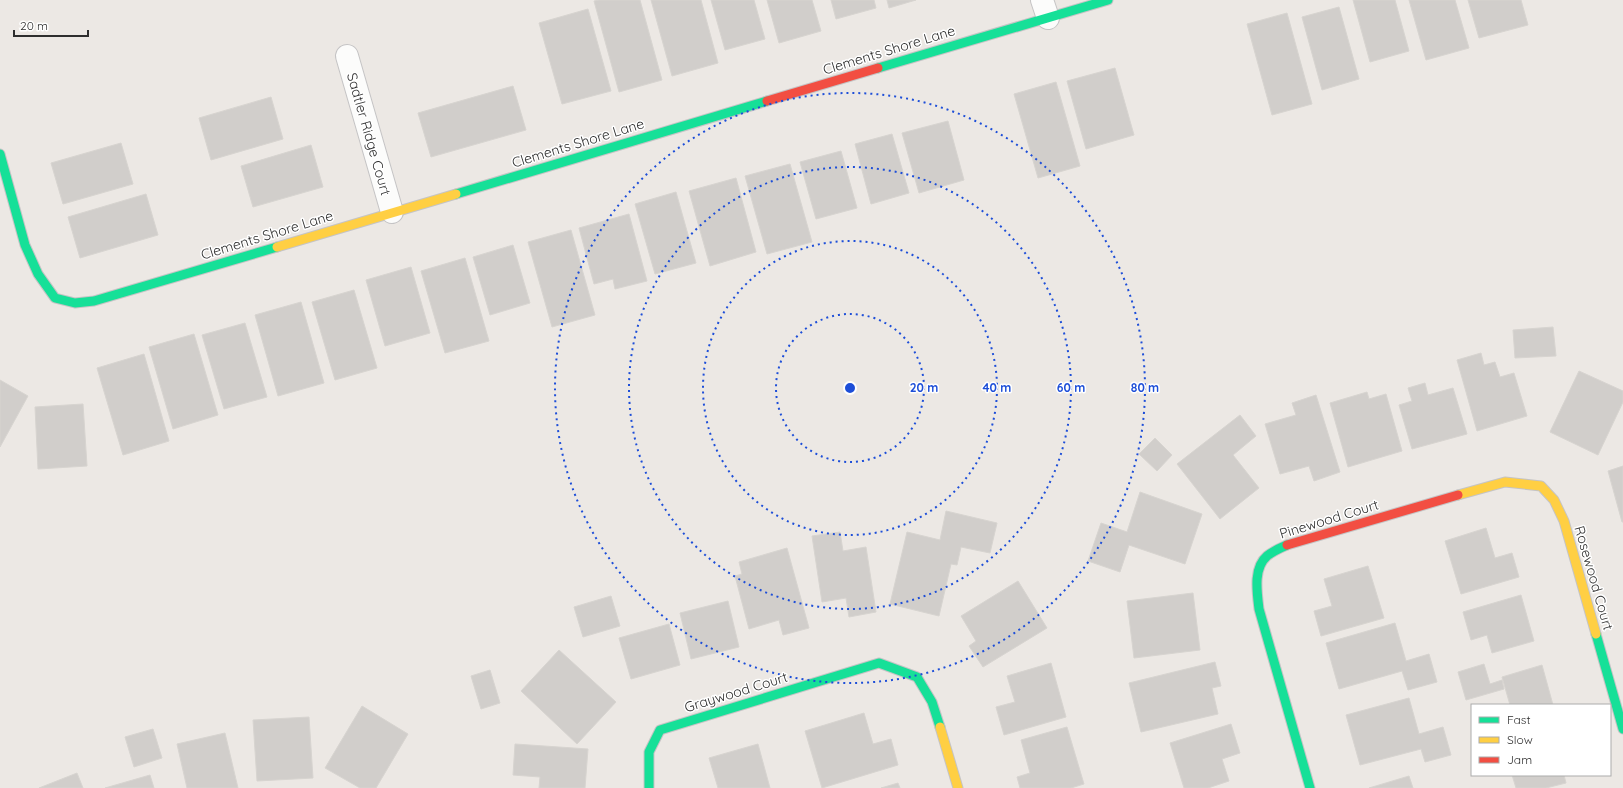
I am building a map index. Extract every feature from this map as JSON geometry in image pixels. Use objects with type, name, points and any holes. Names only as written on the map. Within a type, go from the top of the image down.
[{"type":"street","name":"Clements Shore Lane","points":[[0,154],[25,245],[38,274],[55,298],[75,303],[94,301],[392,212],[1045,9],[1108,0]]},
{"type":"street","name":"Sadtler Ridge Court","points":[[347,56],[392,212]]},
{"type":"street","name":"Pinewood Court","points":[[1310,788],[1259,609],[1256,586],[1259,570],[1266,557],[1287,545],[1505,482],[1541,486]]},
{"type":"street","name":"Rosewood Court","points":[[1541,486],[1554,500],[1564,521],[1623,729]]},
{"type":"street","name":"Graywood Court","points":[[649,788],[649,752],[660,730],[879,663],[917,677],[932,702],[958,788]]},
{"type":"building","points":[[640,0],[662,80],[619,92],[594,1]]},
{"type":"building","points":[[651,0],[701,0],[718,63],[672,76]]},
{"type":"building","points":[[711,0],[754,0],[765,39],[725,50]]},
{"type":"building","points":[[767,0],[812,0],[821,31],[779,43]]},
{"type":"building","points":[[831,0],[874,0],[876,8],[836,19]]},
{"type":"building","points":[[887,0],[916,0],[889,8]]},
{"type":"building","points":[[1353,0],[1395,0],[1409,51],[1370,62]]},
{"type":"building","points":[[1409,0],[1455,0],[1469,48],[1426,60]]},
{"type":"building","points":[[1468,0],[1521,0],[1528,25],[1479,38]]},
{"type":"building","points":[[1339,7],[1359,79],[1322,90],[1302,17]]},
{"type":"building","points":[[588,9],[611,91],[562,104],[539,23]]},
{"type":"building","points":[[1287,13],[1312,104],[1272,115],[1247,24]]},
{"type":"building","points":[[1115,68],[1134,135],[1086,149],[1067,81]]},
{"type":"building","points":[[1056,82],[1080,166],[1038,178],[1014,94]]},
{"type":"building","points":[[513,86],[526,130],[431,157],[418,113]]},
{"type":"building","points":[[271,97],[283,139],[211,160],[199,118]]},
{"type":"building","points":[[948,121],[964,180],[919,193],[902,133]]},
{"type":"building","points":[[892,134],[909,193],[871,204],[855,144]]},
{"type":"building","points":[[121,143],[133,184],[63,204],[51,163]]},
{"type":"building","points":[[311,145],[323,187],[253,207],[241,166]]},
{"type":"building","points":[[841,151],[857,208],[816,219],[800,162]]},
{"type":"building","points":[[790,164],[812,242],[767,254],[745,176]]},
{"type":"building","points":[[736,178],[756,252],[710,266],[689,191]]},
{"type":"building","points":[[676,192],[696,263],[655,274],[635,204]]},
{"type":"building","points":[[146,194],[158,235],[80,258],[68,217]]},
{"type":"building","points":[[629,214],[647,281],[615,289],[613,279],[594,284],[579,228]]},
{"type":"building","points":[[571,230],[595,315],[552,327],[528,242]]},
{"type":"building","points":[[513,245],[530,303],[490,315],[473,257]]},
{"type":"building","points":[[465,258],[489,341],[445,353],[421,271]]},
{"type":"building","points":[[411,267],[430,333],[385,346],[366,280]]},
{"type":"building","points":[[354,290],[377,368],[335,380],[312,302]]},
{"type":"building","points":[[301,302],[324,383],[278,396],[255,315]]},
{"type":"building","points":[[245,323],[267,397],[224,409],[202,335]]},
{"type":"building","points":[[1553,327],[1556,356],[1515,358],[1513,330]]},
{"type":"building","points":[[194,334],[218,415],[173,429],[149,347]]},
{"type":"building","points":[[1481,353],[1484,365],[1495,362],[1500,377],[1514,373],[1527,416],[1477,431],[1457,360]]},
{"type":"building","points":[[144,354],[169,441],[123,455],[97,368]]},
{"type":"building","points":[[1579,371],[1623,391],[1623,402],[1598,455],[1550,432]]},
{"type":"building","points":[[0,380],[28,396],[0,447]]},
{"type":"building","points":[[1425,383],[1428,395],[1453,388],[1467,434],[1412,449],[1399,405],[1412,401],[1408,388]]},
{"type":"building","points":[[1367,392],[1369,399],[1386,394],[1402,451],[1348,467],[1330,403]]},
{"type":"building","points":[[1316,395],[1340,472],[1314,481],[1309,466],[1280,474],[1265,424],[1296,415],[1292,403]]},
{"type":"building","points":[[83,404],[87,466],[38,469],[35,407]]},
{"type":"building","points":[[1240,415],[1256,436],[1233,455],[1259,488],[1220,519],[1177,464]]},
{"type":"building","points":[[1155,438],[1172,455],[1157,471],[1139,454]]},
{"type":"building","points":[[1623,466],[1623,522],[1622,522],[1608,471]]},
{"type":"building","points":[[1140,492],[1202,514],[1185,564],[1129,545],[1120,572],[1088,561],[1101,523],[1127,532]]},
{"type":"building","points":[[946,511],[997,523],[990,553],[961,547],[957,565],[951,564],[939,616],[890,604],[907,532],[940,540]]},
{"type":"building","points":[[1486,528],[1495,558],[1512,553],[1519,577],[1461,594],[1445,541]]},
{"type":"building","points":[[840,532],[843,551],[866,547],[876,612],[849,617],[846,598],[822,602],[812,536]]},
{"type":"building","points":[[787,548],[809,628],[783,635],[779,620],[749,629],[735,576],[742,574],[739,562]]},
{"type":"building","points":[[1368,566],[1384,618],[1321,636],[1314,611],[1332,606],[1324,579]]},
{"type":"building","points":[[1018,581],[1047,628],[983,667],[969,646],[976,641],[961,616]]},
{"type":"building","points":[[1193,593],[1200,650],[1134,658],[1127,601]]},
{"type":"building","points":[[1521,595],[1534,641],[1492,653],[1487,635],[1471,640],[1463,612]]},
{"type":"building","points":[[611,596],[620,626],[583,637],[574,607]]},
{"type":"building","points":[[728,601],[739,647],[691,659],[680,613]]},
{"type":"building","points":[[1395,623],[1406,661],[1429,654],[1437,682],[1408,690],[1402,671],[1339,689],[1326,643]]},
{"type":"building","points":[[669,624],[680,665],[631,679],[619,638]]},
{"type":"building","points":[[559,650],[616,702],[577,744],[521,691]]},
{"type":"building","points":[[1215,662],[1221,686],[1212,688],[1218,714],[1141,732],[1129,683]]},
{"type":"building","points":[[1051,663],[1066,717],[1004,735],[996,707],[1015,702],[1007,676]]},
{"type":"building","points":[[1484,664],[1490,684],[1502,680],[1504,689],[1466,700],[1458,672]]},
{"type":"building","points":[[1542,665],[1553,704],[1510,704],[1502,677]]},
{"type":"building","points":[[490,670],[500,703],[481,709],[471,676]]},
{"type":"building","points":[[1409,698],[1419,734],[1443,727],[1451,755],[1425,762],[1421,749],[1360,765],[1346,715]]},
{"type":"building","points":[[362,706],[408,734],[376,788],[360,788],[325,768]]},
{"type":"building","points":[[864,713],[873,744],[891,739],[898,765],[822,788],[805,731]]},
{"type":"building","points":[[309,717],[313,778],[257,781],[253,720]]},
{"type":"building","points":[[1231,724],[1240,753],[1222,759],[1229,781],[1208,788],[1184,788],[1170,743]]},
{"type":"building","points":[[1067,727],[1084,784],[1071,788],[1020,788],[1017,777],[1030,773],[1021,740]]},
{"type":"building","points":[[153,729],[162,758],[134,767],[125,737]]},
{"type":"building","points":[[225,733],[238,788],[187,788],[177,744]]},
{"type":"building","points":[[515,744],[588,749],[585,788],[539,788],[540,777],[513,775]]},
{"type":"building","points":[[758,744],[770,788],[718,788],[709,758]]},
{"type":"building","points":[[77,773],[83,788],[39,788]]},
{"type":"building","points":[[150,775],[154,788],[105,788]]},
{"type":"building","points":[[1409,776],[1413,788],[1369,788]]},
{"type":"building","points":[[1512,776],[1564,776],[1566,783],[1546,788],[1516,788]]},
{"type":"building","points":[[898,783],[900,788],[881,788]]},
{"type":"traffic: fast","points":[[878,68],[1108,0]]},
{"type":"traffic: fast","points":[[456,194],[767,101]]},
{"type":"traffic: fast","points":[[0,154],[25,245],[38,274],[55,298],[75,303],[94,301],[277,247]]},
{"type":"traffic: fast","points":[[1287,545],[1279,548],[1267,556],[1263,561],[1258,574],[1257,595],[1259,609],[1310,788]]},
{"type":"traffic: fast","points":[[1596,634],[1623,729]]},
{"type":"traffic: fast","points":[[649,788],[649,752],[660,730],[879,663],[917,677],[932,702],[940,727]]},
{"type":"traffic: slow","points":[[277,247],[456,194]]},
{"type":"traffic: slow","points":[[1458,495],[1505,482],[1541,486],[1554,500],[1564,521],[1596,634]]},
{"type":"traffic: slow","points":[[940,727],[958,788]]},
{"type":"traffic: jam","points":[[767,101],[878,68]]},
{"type":"traffic: jam","points":[[1287,545],[1458,495]]}]
